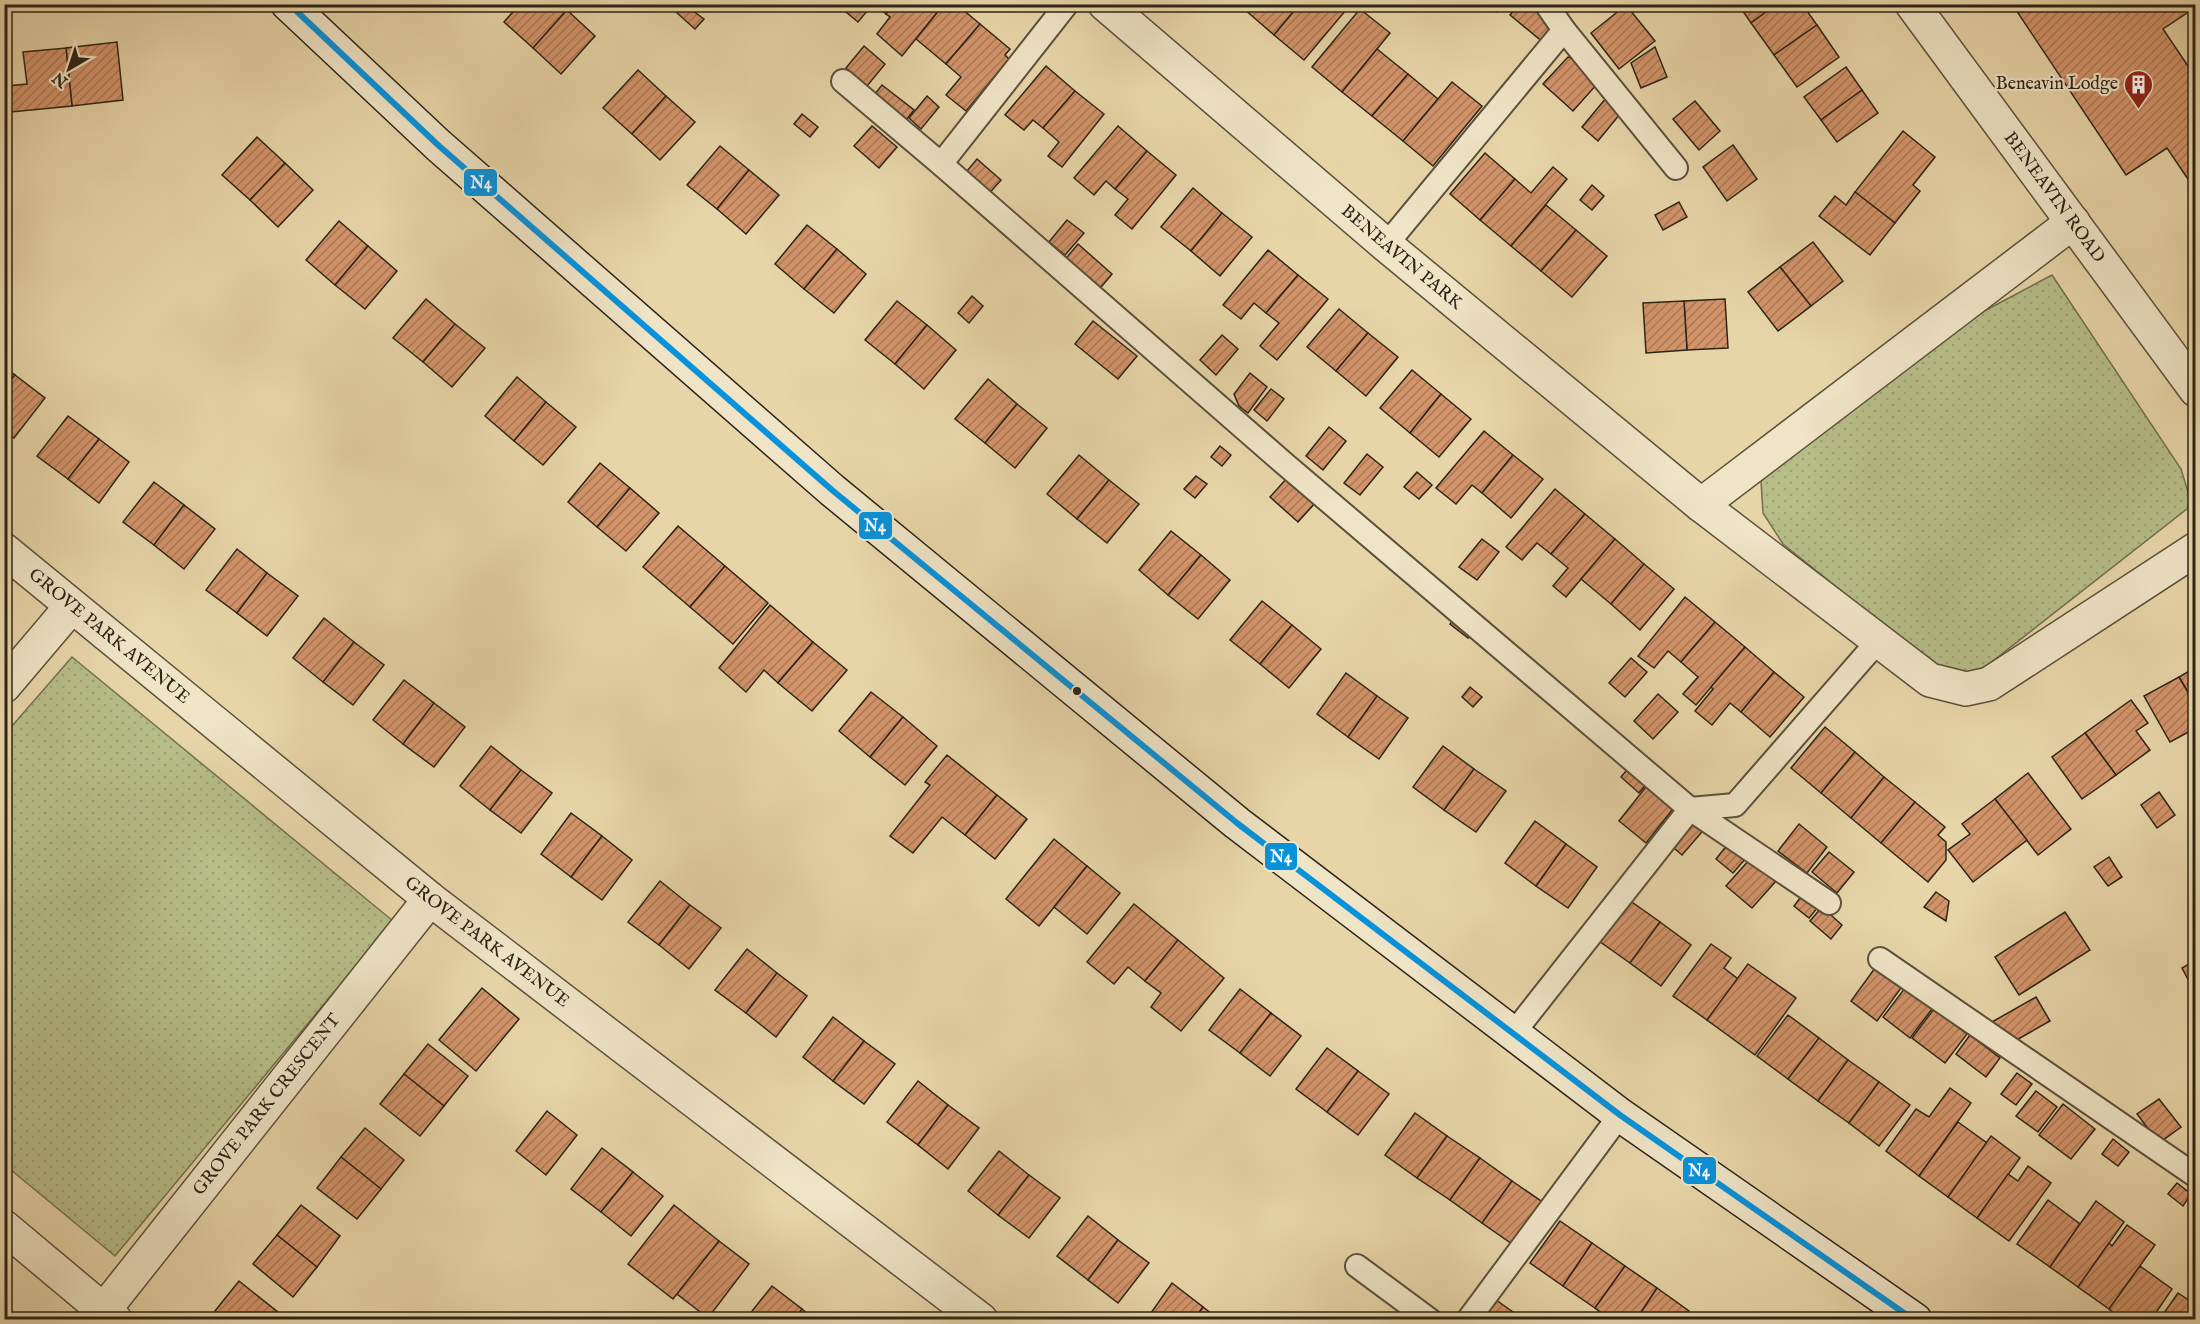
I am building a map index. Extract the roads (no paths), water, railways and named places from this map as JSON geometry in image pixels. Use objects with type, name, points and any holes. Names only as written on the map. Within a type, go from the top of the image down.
[{"type":"street","points":[[288,4],[438,145],[832,490],[1237,823],[1512,1035],[1620,1115],[1915,1320]]},
{"type":"street","name":"BENEAVIN PARK","points":[[1105,4],[1386,245],[1701,505],[1930,680],[1966,689],[1989,684],[2196,549]]},
{"type":"street","name":"BENEAVIN ROAD","points":[[1912,4],[2196,390]]},
{"type":"street","points":[[1701,505],[2073,222]]},
{"type":"street","name":"GROVE PARK AVENUE","points":[[4,550],[430,899],[981,1320]]},
{"type":"street","points":[[4,686],[71,607]]},
{"type":"street","name":"GROVE PARK CRESCENT","points":[[109,1315],[430,899]]},
{"type":"street","points":[[4,1227],[109,1315]]},
{"type":"lane","points":[[941,164],[1068,4]]},
{"type":"lane","points":[[1546,4],[1564,30],[1676,168]]},
{"type":"lane","points":[[1386,245],[1564,30]]},
{"type":"lane","points":[[843,81],[1295,473],[1690,809],[1829,903]]},
{"type":"lane","points":[[1512,1035],[1690,809],[1735,805],[1878,641]]},
{"type":"lane","points":[[1880,959],[2196,1176]]},
{"type":"lane","points":[[1468,1320],[1620,1115]]},
{"type":"lane","points":[[1358,1266],[1430,1320]]},
{"type":"place","name":"Beneavin Lodge","points":[[2139,110]]}]
